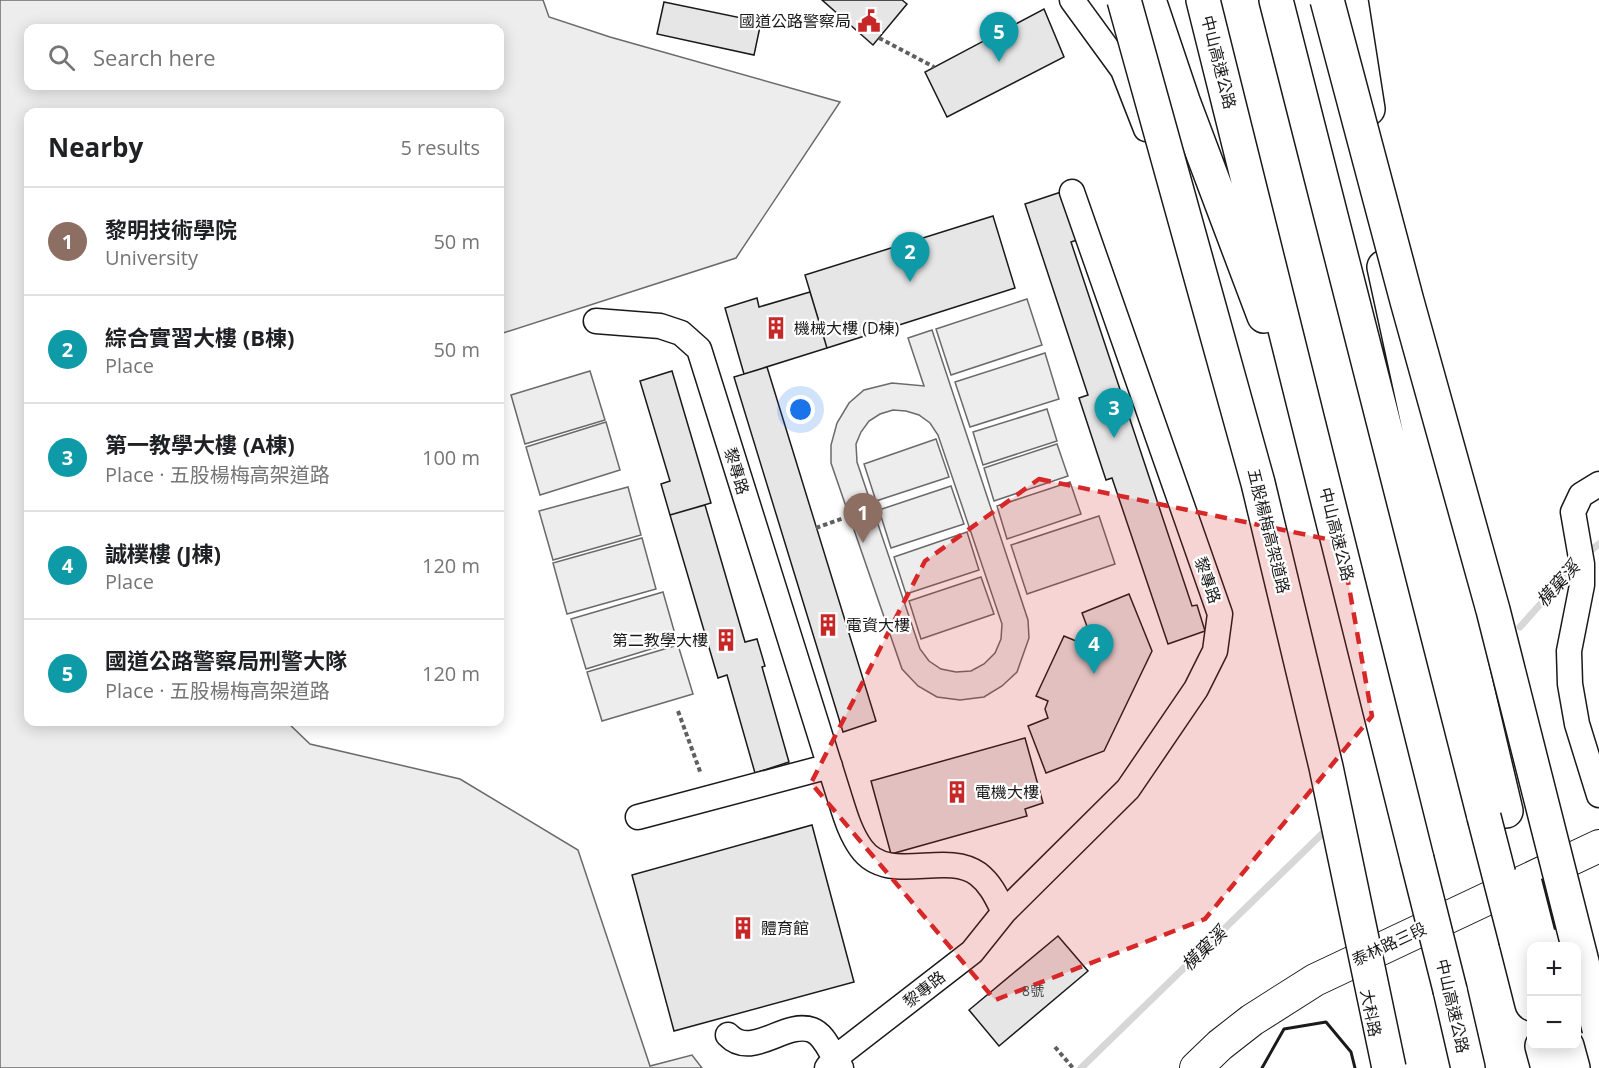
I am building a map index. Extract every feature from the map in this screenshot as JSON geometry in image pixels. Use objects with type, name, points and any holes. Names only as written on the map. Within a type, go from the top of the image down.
[{"type":"highway","name":"五股楊梅高架道路","points":[[1124,0],[1258,483],[1326,767],[1389,1068]]},
{"type":"highway","points":[[1149,0],[1183,101],[1321,467]]},
{"type":"highway","name":"中山高速公路","points":[[1203,0],[1321,467],[1468,1068]]},
{"type":"highway","points":[[1276,0],[1531,941],[1532,996]]},
{"type":"highway","points":[[1327,0],[1493,609],[1599,1029]]},
{"type":"highway","points":[[1334,0],[1397,332],[1456,598]]},
{"type":"highway","points":[[1351,0],[1397,292],[1495,814]]},
{"type":"highway","points":[[1543,1050],[1548,1068]]},
{"type":"highway","points":[[1568,1050],[1573,1068]]},
{"type":"main road","name":"泰林路三段","points":[[1196,1068],[1220,1045],[1285,997],[1315,980],[1599,846]]},
{"type":"street","name":"大科路","points":[[1072,0],[1123,70],[1173,200],[1254,486],[1321,769],[1361,958],[1381,1068]]},
{"type":"street","name":"黎專路","points":[[728,1035],[735,1042],[744,1045],[801,1028],[811,1029],[821,1036],[835,1065],[972,952],[1004,912],[1128,789],[1196,689],[1215,651],[1220,614],[1072,192]]},
{"type":"street","name":"黎專路","points":[[596,321],[660,326],[681,333],[699,349],[830,766],[851,830],[862,850],[876,862],[897,866],[957,866],[977,873],[991,886],[1004,912]]},
{"type":"street","points":[[1599,484],[1581,495],[1573,512],[1582,564],[1582,585],[1569,651],[1570,684],[1577,724],[1599,795]]},
{"type":"street","points":[[638,818],[830,766]]},
{"type":"path","points":[[879,38],[934,67]]},
{"type":"path","points":[[816,528],[843,518]]},
{"type":"path","points":[[678,711],[700,774]]},
{"type":"path","points":[[1055,1047],[1073,1068]]},
{"type":"highlighted area","points":[[1039,479],[1341,542],[1372,716],[1205,919],[995,1000],[811,783],[925,561]]},
{"type":"shaded area","points":[[0,0],[543,0],[549,17],[610,37],[840,102],[736,258],[504,333],[504,108],[24,108],[24,726],[291,726],[310,744],[460,779],[578,850],[650,1066],[692,1055],[702,1068],[0,1068]]},
{"type":"shaded area","points":[[1027,299],[1042,345],[951,375],[936,329]]},
{"type":"shaded area","points":[[932,330],[1028,620],[1029,638],[1017,672],[1002,686],[984,697],[960,700],[937,697],[918,686],[902,669],[831,463],[831,445],[837,423],[849,403],[864,390],[892,383],[924,386],[908,338]],"holes":[[[893,410],[919,415],[930,423],[938,435],[1002,624],[1001,639],[995,653],[984,664],[971,671],[956,672],[941,669],[929,661],[920,649],[857,462],[856,444],[869,421]]]},
{"type":"shaded area","points":[[1045,353],[1059,399],[970,427],[955,382]]},
{"type":"shaded area","points":[[590,371],[605,420],[525,444],[511,395]]},
{"type":"shaded area","points":[[1047,409],[1057,441],[983,465],[973,432]]},
{"type":"shaded area","points":[[606,422],[620,470],[540,495],[526,447]]},
{"type":"shaded area","points":[[936,439],[949,477],[876,501],[864,464]]},
{"type":"shaded area","points":[[1057,444],[1068,476],[994,501],[984,468]]},
{"type":"shaded area","points":[[1070,482],[1081,514],[1007,539],[997,506]]},
{"type":"shaded area","points":[[951,486],[964,524],[891,548],[879,510]]},
{"type":"shaded area","points":[[628,487],[641,535],[553,560],[539,511]]},
{"type":"shaded area","points":[[1099,516],[1115,564],[1027,594],[1011,545]]},
{"type":"shaded area","points":[[967,532],[979,570],[906,594],[894,557]]},
{"type":"shaded area","points":[[642,538],[656,589],[567,614],[553,563]]},
{"type":"shaded area","points":[[981,577],[994,614],[921,639],[909,601]]},
{"type":"shaded area","points":[[663,592],[677,641],[586,669],[571,619]]},
{"type":"shaded area","points":[[678,645],[693,694],[602,721],[587,672]]},
{"type":"building","name":"國道公路警察局","points":[[822,0],[902,0],[907,4],[873,45]]},
{"type":"building","points":[[664,2],[761,22],[754,55],[657,34]]},
{"type":"building","points":[[1044,9],[1064,57],[947,117],[925,72]]},
{"type":"building","points":[[1061,192],[1077,240],[1071,242],[1192,606],[1197,605],[1205,631],[1168,644],[1112,478],[1106,480],[1079,398],[1088,395],[1025,204]]},
{"type":"building","points":[[993,216],[1015,288],[827,348],[805,275]]},
{"type":"building","name":"機械大樓 (D棟)","points":[[810,292],[827,348],[744,374],[725,308],[757,298],[759,307]]},
{"type":"building","name":"電資大樓","points":[[767,367],[876,721],[843,732],[734,377]]},
{"type":"building","points":[[672,371],[711,503],[670,515],[661,484],[670,481],[640,381]]},
{"type":"building","name":"第二教學大樓","points":[[705,505],[745,642],[757,639],[765,666],[762,667],[789,762],[755,773],[727,675],[718,678],[670,515]]},
{"type":"building","points":[[1129,594],[1152,651],[1104,751],[1046,773],[1028,726],[1048,718],[1045,709],[1048,701],[1036,696],[1064,636],[1076,641],[1079,633],[1088,629],[1082,613]]},
{"type":"building","name":"電機大樓","points":[[1025,738],[1043,803],[1025,809],[1027,816],[891,854],[871,781]]},
{"type":"building","name":"體育館","points":[[812,825],[854,982],[674,1031],[632,875]]},
{"type":"building","points":[[1058,936],[1088,971],[999,1046],[969,1010]]},
{"type":"waterway","name":"橫窠溪","points":[[1586,554],[1599,544]]},
{"type":"waterway","name":"橫窠溪","points":[[1520,627],[1576,564]]},
{"type":"waterway","name":"橫窠溪","points":[[1081,1068],[1326,830]]},
{"type":"wall","points":[[1262,1068],[1284,1029],[1326,1022],[1351,1052],[1355,1068]]},
{"type":"place","name":"國道公路警察局","points":[[869,21]]},
{"type":"place","name":"國道公路警察局刑警大隊","points":[[999,62]]},
{"type":"place","name":"綜合實習大樓 (B棟)","points":[[910,282]]},
{"type":"place","name":"機械大樓 (D棟)","points":[[776,328]]},
{"type":"place","name":"第一教學大樓 (A棟)","points":[[1114,438]]},
{"type":"place","name":"黎明技術學院","points":[[863,543]]},
{"type":"place","name":"電資大樓","points":[[828,625]]},
{"type":"place","name":"第二教學大樓","points":[[726,640]]},
{"type":"place","name":"誠樸樓 (J棟)","points":[[1094,674]]},
{"type":"place","name":"電機大樓","points":[[957,792]]},
{"type":"place","name":"體育館","points":[[743,928]]}]
